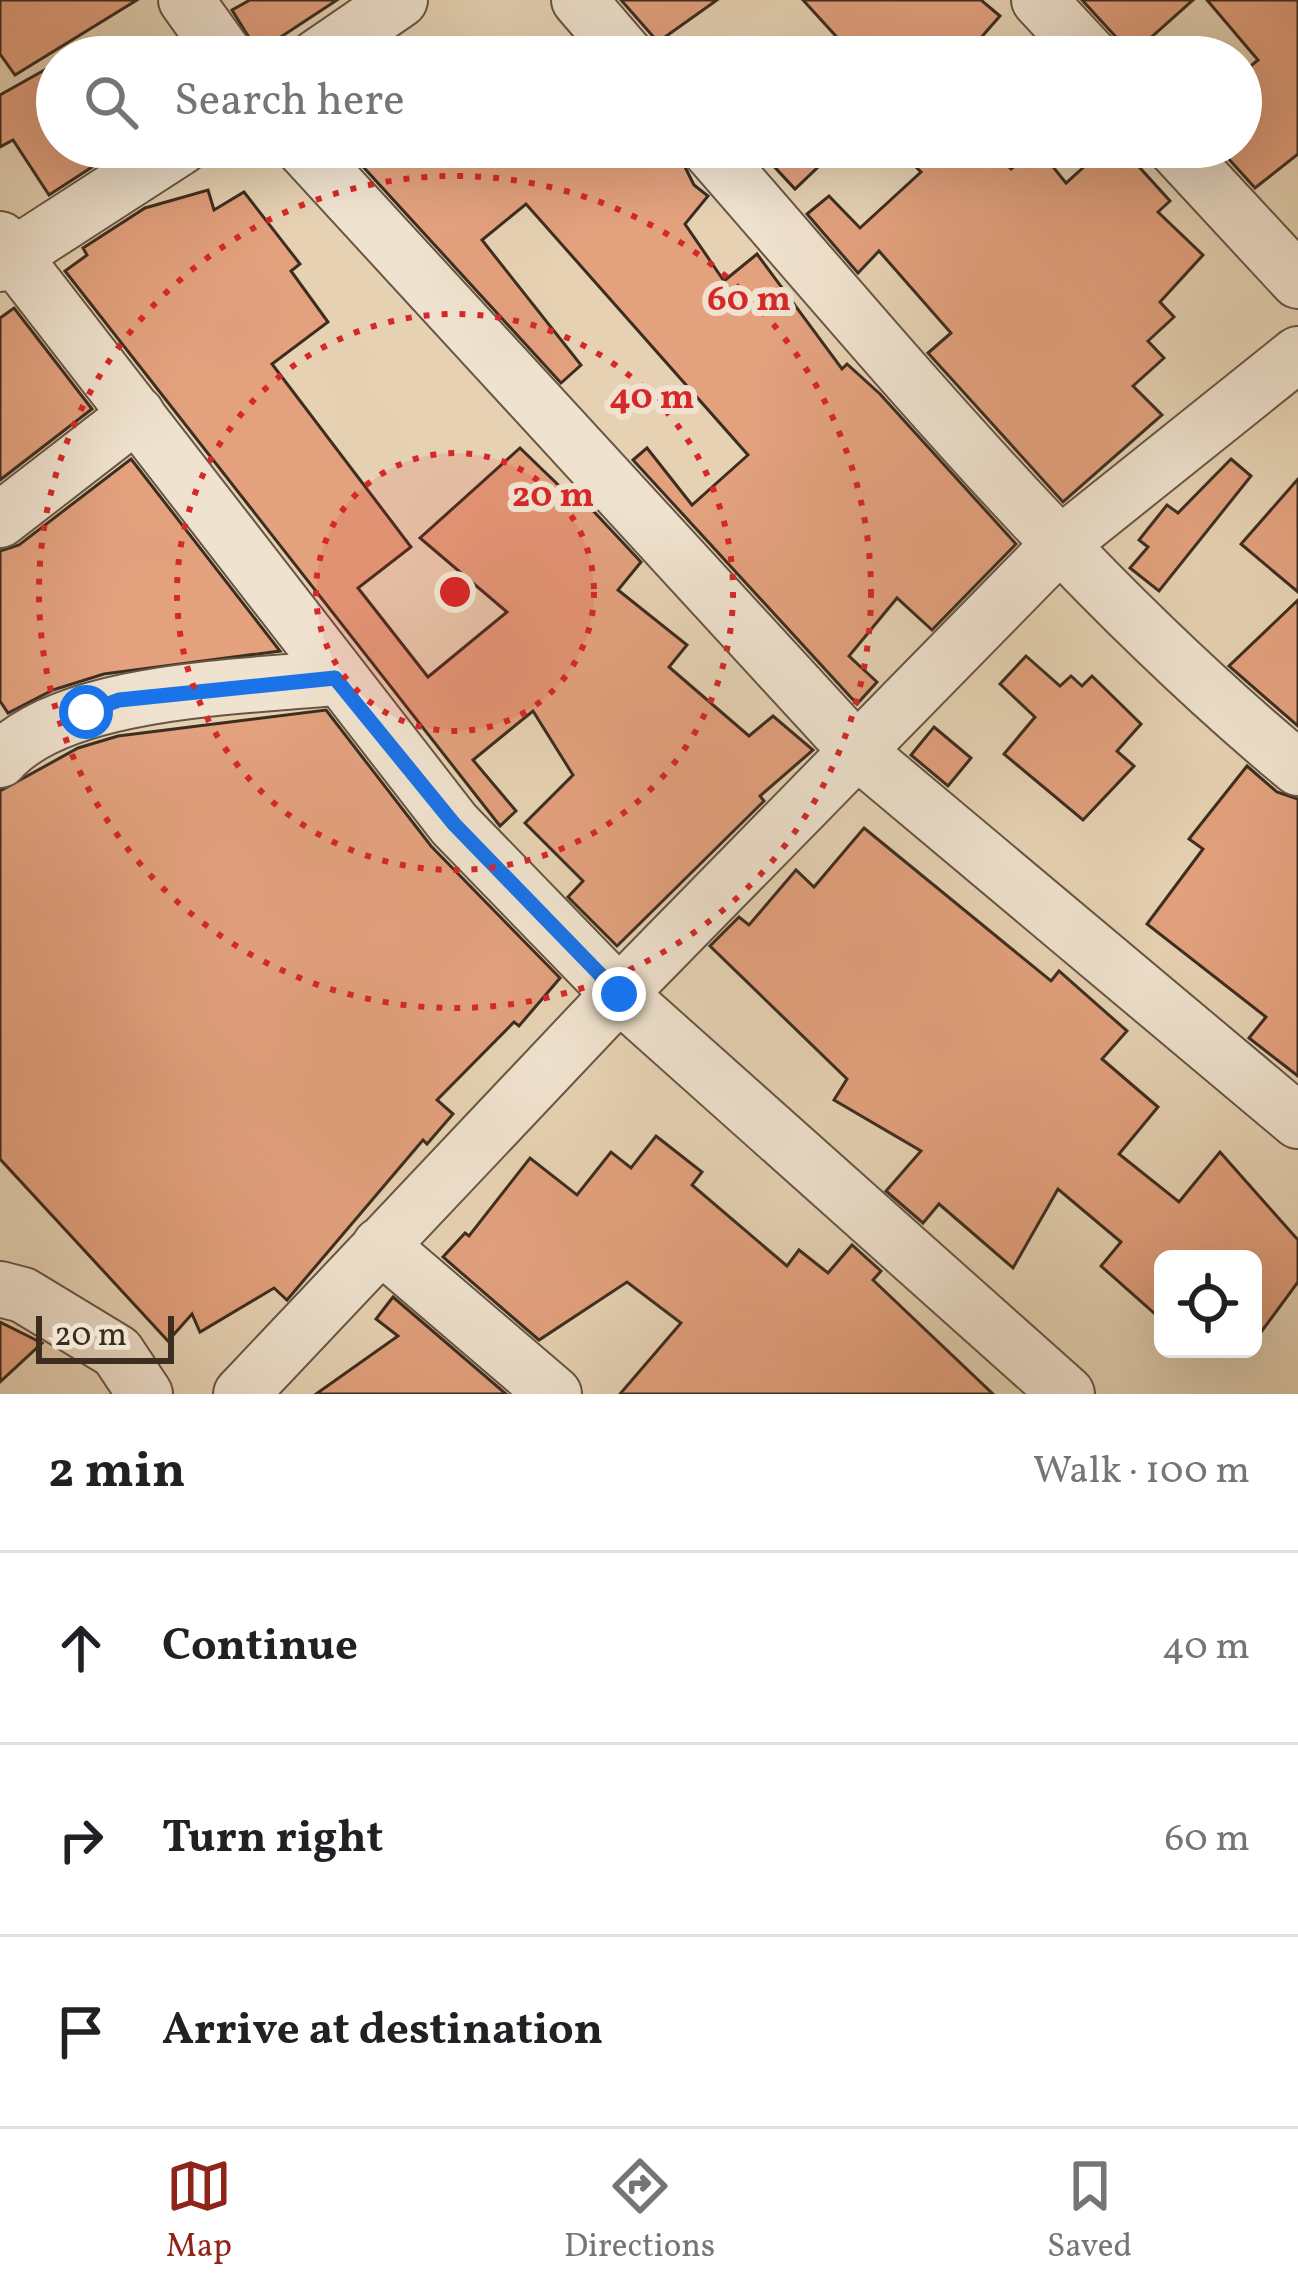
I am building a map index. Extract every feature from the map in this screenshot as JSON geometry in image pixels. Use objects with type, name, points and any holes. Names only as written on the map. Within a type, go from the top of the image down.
[{"type":"street","points":[[186,0],[212,36]]},
{"type":"street","points":[[348,36],[400,0]]},
{"type":"street","points":[[579,0],[610,36]]},
{"type":"street","points":[[1040,0],[1073,36]]},
{"type":"street","points":[[146,168],[4,253],[137,414],[335,678],[454,824],[619,994],[1067,1394]]},
{"type":"street","points":[[321,168],[857,751],[1298,1121]]},
{"type":"street","points":[[725,168],[1057,547],[1232,713],[1298,768]]},
{"type":"street","points":[[1193,168],[1298,281]]},
{"type":"street","points":[[241,1394],[619,994],[1057,547],[1298,355]]},
{"type":"street","points":[[0,520],[137,414]]},
{"type":"street","points":[[0,760],[55,725],[119,700],[335,678]]},
{"type":"street","points":[[380,1245],[554,1394]]},
{"type":"street","points":[[0,1289],[23,1294],[117,1352],[145,1394]]},
{"type":"building","points":[[0,0],[137,0],[78,36],[36,36],[36,62],[15,75],[0,54]]},
{"type":"building","points":[[250,0],[337,0],[282,36],[248,36],[232,10]]},
{"type":"building","points":[[621,0],[717,0],[666,36],[653,36]]},
{"type":"building","points":[[803,0],[981,0],[1000,16],[982,36],[836,36]]},
{"type":"building","points":[[1082,0],[1193,0],[1153,36],[1115,36]]},
{"type":"building","points":[[1207,0],[1298,0],[1298,154],[1255,188],[1237,168],[1262,168],[1262,36],[1238,36]]},
{"type":"building","points":[[36,75],[36,168],[91,168],[49,195],[13,140],[0,147],[0,95]]},
{"type":"building","points":[[364,168],[686,168],[694,185],[708,196],[685,224],[724,281],[757,254],[842,369],[847,364],[880,394],[1016,544],[932,630],[897,598],[849,656],[877,682],[857,704],[633,460],[647,448],[692,505],[748,455],[526,204],[482,240],[581,365],[561,383]]},
{"type":"building","points":[[776,168],[817,168],[795,189]]},
{"type":"building","points":[[917,168],[1054,168],[1066,183],[1083,168],[1140,168],[1170,201],[1158,212],[1203,255],[1160,302],[1174,317],[1148,341],[1164,358],[1133,386],[1162,415],[1063,502],[928,353],[951,333],[879,251],[858,273],[807,214],[829,196],[860,228],[921,172]]},
{"type":"building","points":[[208,190],[214,210],[244,192],[300,264],[291,271],[328,322],[272,364],[411,547],[358,588],[428,677],[507,612],[420,538],[520,448],[578,504],[583,500],[641,562],[618,590],[687,645],[669,667],[749,736],[773,716],[813,750],[760,796],[764,801],[617,946],[568,897],[583,881],[525,823],[573,775],[533,711],[473,760],[516,811],[500,826],[65,271],[87,255],[83,248],[145,208]]},
{"type":"building","points":[[14,308],[92,409],[0,480],[0,318]]},
{"type":"building","points":[[131,459],[280,651],[104,674],[53,690],[8,713],[0,701],[0,551],[19,545]]},
{"type":"building","points":[[1231,459],[1251,476],[1159,591],[1130,568],[1148,547],[1139,540],[1167,505],[1178,513]]},
{"type":"building","points":[[1298,479],[1298,592],[1241,544]]},
{"type":"building","points":[[1298,600],[1298,726],[1229,666]]},
{"type":"building","points":[[1026,656],[1060,686],[1071,676],[1082,686],[1092,676],[1141,724],[1117,751],[1134,766],[1083,820],[1004,754],[1035,717],[1000,684]]},
{"type":"building","points":[[326,710],[431,846],[560,978],[519,1026],[514,1022],[437,1100],[453,1114],[427,1144],[423,1140],[287,1300],[274,1288],[200,1332],[192,1314],[168,1341],[0,1159],[0,791],[78,748],[118,736]]},
{"type":"building","points":[[934,727],[971,758],[948,786],[911,755]]},
{"type":"building","points":[[1247,766],[1277,792],[1298,799],[1298,1076],[1249,1038],[1266,1017],[1147,924],[1203,849],[1189,839]]},
{"type":"building","points":[[864,828],[1051,981],[1059,971],[1127,1031],[1102,1059],[1158,1107],[1119,1154],[1179,1202],[1220,1152],[1298,1240],[1298,1282],[1262,1331],[1262,1250],[1154,1250],[1154,1313],[1101,1266],[1121,1242],[1058,1189],[1013,1268],[939,1204],[923,1223],[886,1191],[921,1151],[834,1100],[847,1079],[710,946],[739,917],[749,925],[796,870],[814,887]]},
{"type":"building","points":[[656,1136],[702,1172],[692,1185],[787,1266],[799,1250],[828,1273],[852,1245],[881,1271],[873,1280],[993,1394],[620,1394],[681,1323],[627,1282],[539,1340],[443,1257],[465,1233],[469,1236],[530,1158],[577,1195],[611,1152],[631,1168]]},
{"type":"building","points":[[393,1297],[506,1394],[316,1394],[398,1336],[376,1319]]},
{"type":"building","points":[[0,1322],[42,1343],[0,1382]]},
{"type":"route","points":[[86,712],[119,700],[335,678],[454,824],[619,994]]}]
